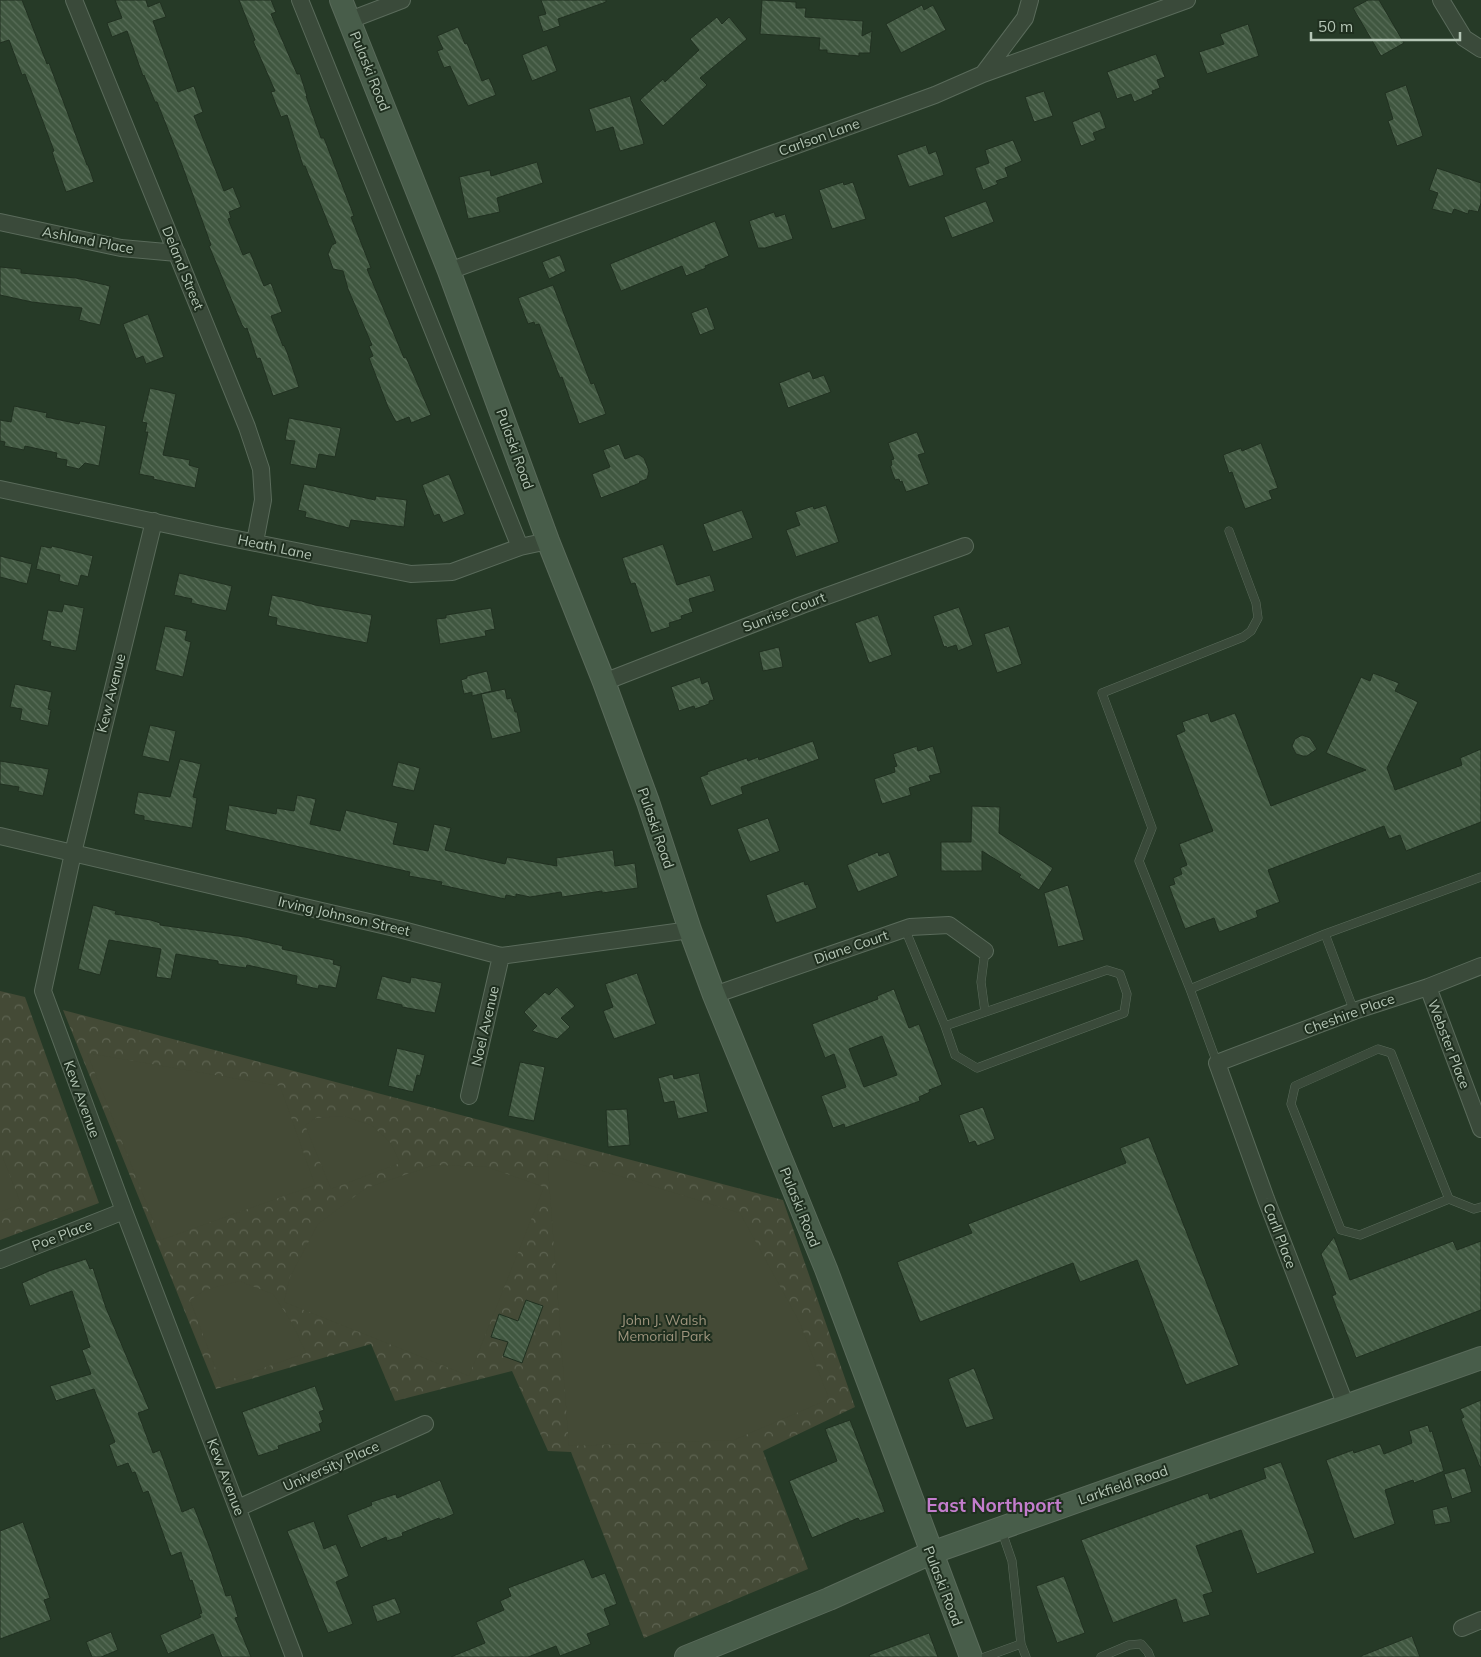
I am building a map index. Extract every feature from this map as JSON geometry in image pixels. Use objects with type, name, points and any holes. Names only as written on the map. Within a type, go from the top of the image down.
[{"type":"main road","name":"Pulaski Road","points":[[346,10],[449,271],[548,541],[604,682],[648,802],[690,930],[714,995],[826,1269],[971,1657]]},
{"type":"main road","name":"Larkfield Road","points":[[686,1657],[829,1598],[931,1553],[1481,1358]]},
{"type":"street","name":"Deland Street","points":[[74,0],[248,427],[261,469],[263,500],[255,542]]},
{"type":"street","points":[[300,0],[520,546]]},
{"type":"street","points":[[346,10],[402,0]]},
{"type":"street","points":[[983,74],[1024,18],[1030,0]]},
{"type":"street","name":"Carlson Lane","points":[[449,271],[935,95],[983,74],[1187,0]]},
{"type":"street","points":[[1441,0],[1464,38],[1481,49]]},
{"type":"street","name":"Ashland Place","points":[[0,222],[121,248],[177,253]]},
{"type":"street","name":"Heath Lane","points":[[0,489],[411,574],[452,572],[520,546],[548,541]]},
{"type":"street","name":"Kew Avenue","points":[[154,521],[73,853],[43,991],[124,1211],[294,1657]]},
{"type":"street","name":"Sunrise Court","points":[[604,682],[802,605],[965,546]]},
{"type":"street","name":"Irving Johnson Street","points":[[0,836],[399,929],[501,956],[690,930]]},
{"type":"street","name":"Diane Court","points":[[714,995],[910,927],[949,925],[985,951]]},
{"type":"street","name":"Noel Avenue","points":[[469,1096],[501,956]]},
{"type":"street","name":"Cheshire Place","points":[[1217,1063],[1354,1011],[1428,987],[1481,966]]},
{"type":"street","name":"Webster Place","points":[[1428,987],[1481,1129]]},
{"type":"street","name":"Carll Place","points":[[1217,1063],[1266,1199],[1346,1406]]},
{"type":"street","name":"Poe Place","points":[[0,1260],[124,1211]]},
{"type":"street","name":"University Place","points":[[238,1508],[425,1424]]},
{"type":"street","points":[[1462,1628],[1481,1620]]},
{"type":"lane","points":[[1217,1063],[1139,861],[1152,828],[1102,693],[1243,637],[1251,631],[1258,618],[1256,603],[1229,531]]},
{"type":"lane","points":[[1190,989],[1325,934],[1481,877]]},
{"type":"lane","points":[[905,929],[955,1055],[977,1068],[1124,1013],[1127,994],[1120,974],[1107,970],[945,1026]]},
{"type":"lane","points":[[1325,934],[1354,1011]]},
{"type":"lane","points":[[985,951],[981,982],[985,1012]]},
{"type":"lane","points":[[1449,1199],[1391,1053],[1378,1049],[1295,1086],[1291,1104],[1341,1230],[1360,1235],[1449,1199],[1474,1209],[1481,1207]]},
{"type":"lane","points":[[1001,1528],[1012,1561],[1021,1644],[1026,1657]]},
{"type":"lane","points":[[985,1657],[1021,1644]]},
{"type":"lane","points":[[1101,1657],[1129,1645],[1141,1644],[1149,1654]]},
{"type":"green space","points":[[0,991],[25,997],[99,1203],[0,1240]]},
{"type":"green space","name":"John J. Walsh Memorial Park","points":[[63,1010],[783,1200],[855,1407],[763,1451],[808,1569],[644,1638],[571,1452],[548,1451],[512,1371],[395,1401],[371,1344],[216,1389]]},
{"type":"green space","points":[[87,1053],[280,1086],[315,1185],[161,1240]]},
{"type":"green space","points":[[343,1116],[371,1125],[391,1143],[400,1163],[331,1189],[305,1125],[316,1118]]},
{"type":"green space","points":[[0,1150],[21,1204],[0,1212]]},
{"type":"green space","points":[[547,1154],[740,1213],[800,1323],[829,1399],[734,1440],[569,1446]]},
{"type":"green space","points":[[434,1165],[487,1167],[544,1187],[469,1376],[284,1302],[290,1277],[318,1224],[366,1188]]},
{"type":"green space","points":[[239,1281],[273,1294],[292,1323],[306,1353],[221,1383],[190,1300],[205,1290]]},
{"type":"building","points":[[0,0],[22,0],[47,64],[49,63],[94,182],[66,192],[52,152],[54,151],[25,74],[22,75],[9,40],[0,43]]},
{"type":"building","points":[[115,0],[146,0],[148,7],[160,2],[166,17],[153,21],[178,92],[194,86],[203,112],[194,116],[224,191],[233,187],[241,207],[229,212],[231,218],[228,219],[243,255],[250,252],[264,286],[271,283],[282,312],[271,316],[287,352],[299,387],[273,396],[260,358],[257,359],[247,328],[245,329],[242,325],[209,246],[211,245],[182,165],[157,102],[155,102],[143,76],[127,31],[112,37],[107,23],[122,18]]},
{"type":"building","points":[[239,0],[271,0],[276,12],[271,14],[297,74],[300,74],[321,138],[324,138],[354,216],[351,217],[371,268],[367,269],[404,358],[406,357],[431,415],[411,423],[409,417],[396,422],[388,407],[369,358],[373,356],[369,346],[372,345],[348,289],[343,271],[333,269],[328,254],[332,245],[336,243],[305,166],[303,166],[287,115],[281,117],[271,92],[275,91],[253,41],[255,40]]},
{"type":"building","points":[[541,0],[606,0],[606,2],[558,19],[560,26],[543,32],[538,16],[546,14]]},
{"type":"building","points":[[762,0],[796,2],[796,8],[806,8],[805,17],[863,21],[862,36],[872,31],[870,53],[859,53],[859,56],[827,53],[827,50],[819,50],[820,38],[760,34]]},
{"type":"building","points":[[1368,0],[1379,0],[1404,43],[1381,56],[1353,8]]},
{"type":"building","points":[[922,5],[924,10],[933,5],[946,30],[901,53],[886,24]]},
{"type":"building","points":[[717,17],[722,24],[729,17],[747,39],[700,78],[707,85],[663,126],[640,100],[663,79],[665,82],[699,50],[690,39]]},
{"type":"building","points":[[1248,24],[1259,56],[1207,74],[1199,52],[1224,44],[1220,34]]},
{"type":"building","points":[[458,27],[465,44],[467,43],[482,81],[489,78],[496,95],[468,106],[450,66],[444,68],[437,51],[443,49],[437,36]]},
{"type":"building","points":[[547,45],[557,71],[532,81],[522,55]]},
{"type":"building","points":[[1156,54],[1165,77],[1157,80],[1160,88],[1152,91],[1153,94],[1134,102],[1131,94],[1117,99],[1107,72]]},
{"type":"building","points":[[1406,85],[1423,136],[1397,146],[1388,121],[1393,119],[1385,93]]},
{"type":"building","points":[[1044,91],[1053,116],[1034,122],[1025,97]]},
{"type":"building","points":[[630,96],[644,144],[620,151],[613,127],[596,132],[589,109]]},
{"type":"building","points":[[1100,111],[1106,128],[1093,133],[1096,140],[1081,146],[1072,122]]},
{"type":"building","points":[[1013,140],[1022,161],[1005,168],[1008,177],[996,181],[998,184],[983,190],[975,168],[989,163],[985,150]]},
{"type":"building","points":[[926,145],[929,154],[936,151],[944,175],[909,187],[897,155]]},
{"type":"building","points":[[537,162],[543,183],[497,198],[500,212],[468,219],[459,177],[490,170],[491,176]]},
{"type":"building","points":[[1437,168],[1481,183],[1481,203],[1478,212],[1469,210],[1468,214],[1454,209],[1452,214],[1432,209],[1438,193],[1429,190]]},
{"type":"building","points":[[843,182],[844,185],[853,182],[866,219],[832,229],[819,190]]},
{"type":"building","points":[[986,201],[994,222],[952,238],[944,217]]},
{"type":"building","points":[[774,212],[776,217],[785,214],[793,239],[765,248],[758,248],[749,221]]},
{"type":"building","points":[[715,221],[729,256],[686,276],[682,266],[621,291],[610,264]]},
{"type":"building","points":[[560,255],[566,271],[549,279],[542,262]]},
{"type":"building","points":[[0,267],[21,269],[21,273],[76,278],[110,286],[100,325],[79,320],[82,308],[32,302],[0,295]]},
{"type":"building","points":[[553,285],[591,384],[594,383],[606,414],[579,424],[562,377],[560,378],[539,324],[535,325],[534,322],[528,324],[518,298]]},
{"type":"building","points":[[707,307],[715,329],[700,335],[691,313]]},
{"type":"building","points":[[148,314],[164,357],[146,364],[143,356],[136,359],[123,324]]},
{"type":"building","points":[[810,371],[813,379],[824,375],[831,392],[788,408],[779,383]]},
{"type":"building","points":[[150,388],[176,394],[163,455],[190,460],[189,465],[199,468],[195,488],[139,474],[148,432],[145,432],[147,423],[142,422]]},
{"type":"building","points":[[14,406],[47,413],[46,417],[79,424],[80,421],[106,426],[99,466],[85,463],[79,469],[66,466],[67,460],[56,458],[57,453],[25,446],[24,450],[4,446],[5,442],[0,441],[0,420],[11,422]]},
{"type":"building","points":[[289,418],[341,428],[335,457],[319,454],[316,469],[290,464],[295,441],[285,440]]},
{"type":"building","points":[[917,432],[925,453],[918,455],[929,484],[906,492],[902,481],[900,482],[899,479],[895,480],[890,466],[892,465],[891,460],[894,459],[888,443]]},
{"type":"building","points":[[1261,443],[1278,488],[1269,491],[1272,499],[1245,509],[1232,472],[1229,473],[1223,455],[1241,448],[1242,451]]},
{"type":"building","points":[[619,444],[625,459],[638,454],[644,458],[649,471],[647,479],[601,498],[592,474],[610,467],[603,450]]},
{"type":"building","points":[[449,474],[465,514],[443,523],[439,514],[434,516],[422,485]]},
{"type":"building","points":[[304,484],[375,500],[376,496],[407,500],[404,527],[351,520],[349,528],[305,517],[306,512],[298,510]]},
{"type":"building","points":[[826,505],[839,542],[796,557],[786,530],[800,525],[795,512],[813,506],[814,509]]},
{"type":"building","points":[[742,510],[753,538],[713,552],[703,524]]},
{"type":"building","points":[[663,544],[677,585],[710,575],[715,591],[689,599],[693,612],[681,616],[682,619],[669,623],[670,627],[651,633],[635,583],[631,584],[622,558]]},
{"type":"building","points":[[41,546],[51,548],[52,546],[93,556],[88,577],[81,575],[78,586],[59,581],[60,575],[36,569]]},
{"type":"building","points":[[0,556],[32,564],[27,584],[0,577]]},
{"type":"building","points":[[179,573],[232,586],[226,611],[191,603],[192,599],[174,595]]},
{"type":"building","points":[[272,595],[372,615],[367,643],[276,625],[277,618],[268,616]]},
{"type":"building","points":[[64,604],[84,608],[76,651],[50,646],[51,642],[42,640],[48,610],[62,612]]},
{"type":"building","points":[[959,607],[973,645],[958,651],[956,645],[944,647],[933,616]]},
{"type":"building","points":[[491,608],[495,629],[485,631],[486,636],[440,644],[436,619],[446,618],[446,615]]},
{"type":"building","points":[[878,615],[892,655],[869,663],[855,623]]},
{"type":"building","points":[[165,626],[187,631],[185,640],[191,642],[183,677],[155,670]]},
{"type":"building","points":[[1009,626],[1022,664],[997,673],[984,634]]},
{"type":"building","points":[[779,647],[783,667],[763,671],[759,652]]},
{"type":"building","points":[[487,671],[492,691],[472,696],[472,692],[464,694],[461,680],[467,678],[467,676]]},
{"type":"building","points":[[1373,673],[1399,683],[1395,691],[1418,702],[1387,768],[1395,790],[1462,765],[1460,758],[1481,749],[1481,822],[1406,851],[1400,835],[1389,839],[1384,826],[1268,870],[1280,902],[1256,911],[1258,917],[1219,932],[1214,918],[1185,929],[1169,886],[1175,884],[1173,878],[1182,874],[1180,868],[1187,865],[1179,844],[1213,831],[1176,735],[1185,731],[1182,722],[1208,713],[1211,722],[1235,713],[1271,806],[1366,770],[1326,753],[1361,677],[1370,681]]},
{"type":"building","points":[[700,677],[702,684],[708,681],[714,700],[695,709],[694,706],[679,711],[671,687]]},
{"type":"building","points":[[15,684],[52,692],[48,709],[51,710],[48,726],[20,720],[22,709],[10,707]]},
{"type":"building","points":[[505,689],[507,699],[511,698],[515,712],[517,712],[521,732],[492,739],[481,694]]},
{"type":"building","points":[[150,725],[176,731],[169,762],[142,756]]},
{"type":"building","points":[[1302,735],[1310,738],[1317,749],[1307,756],[1296,754],[1292,746],[1295,739]]},
{"type":"building","points":[[813,741],[819,759],[741,787],[743,794],[711,806],[700,777],[708,774],[707,772],[747,758],[748,761],[758,757],[759,760]]},
{"type":"building","points":[[917,746],[918,751],[933,746],[941,773],[929,776],[931,781],[909,788],[911,795],[882,804],[874,779],[895,772],[894,767],[897,766],[893,754]]},
{"type":"building","points":[[180,759],[201,764],[193,797],[197,798],[192,828],[144,820],[144,816],[134,814],[138,792],[170,797]]},
{"type":"building","points":[[0,761],[49,769],[43,796],[18,791],[19,787],[0,784]]},
{"type":"building","points":[[398,762],[420,768],[414,791],[392,786]]},
{"type":"building","points":[[297,795],[316,799],[310,824],[340,831],[346,810],[398,823],[393,844],[428,851],[434,824],[451,828],[445,850],[505,864],[507,857],[557,866],[556,858],[613,850],[615,866],[635,863],[638,888],[562,897],[561,892],[530,897],[516,894],[516,897],[506,895],[505,899],[441,885],[442,882],[409,876],[410,872],[225,830],[229,805],[276,814],[277,808],[294,811]]},
{"type":"building","points":[[972,806],[1000,807],[999,833],[1053,868],[1039,890],[1019,877],[1021,875],[982,851],[982,871],[941,871],[941,842],[971,842]]},
{"type":"building","points":[[768,818],[780,851],[750,862],[737,829]]},
{"type":"building","points":[[878,852],[879,856],[889,852],[898,876],[858,892],[847,865]]},
{"type":"building","points":[[804,881],[805,885],[808,884],[817,908],[776,923],[766,895]]},
{"type":"building","points":[[1068,885],[1084,940],[1058,947],[1044,893]]},
{"type":"building","points":[[93,905],[116,911],[115,914],[151,920],[160,923],[160,925],[245,937],[283,946],[282,949],[334,960],[333,964],[341,966],[336,988],[319,985],[318,989],[296,984],[297,976],[247,965],[246,968],[218,964],[218,961],[176,954],[171,979],[156,977],[161,949],[109,940],[100,975],[78,969]]},
{"type":"building","points":[[637,973],[656,1024],[614,1039],[603,1011],[613,1007],[605,984]]},
{"type":"building","points":[[382,976],[410,983],[411,977],[442,983],[435,1013],[402,1007],[402,1005],[376,999]]},
{"type":"building","points":[[557,987],[575,1006],[561,1018],[570,1027],[557,1039],[532,1031],[537,1026],[524,1012],[545,992],[549,995]]},
{"type":"building","points":[[894,989],[909,1028],[919,1024],[942,1085],[929,1090],[930,1092],[919,1097],[920,1101],[845,1128],[844,1124],[833,1128],[821,1096],[846,1087],[834,1054],[825,1058],[812,1024],[878,999],[877,996]],"holes":[[[882,1036],[897,1075],[864,1087],[849,1049]]]},
{"type":"building","points":[[397,1048],[425,1055],[420,1076],[417,1075],[413,1092],[388,1086]]},
{"type":"building","points":[[520,1062],[545,1067],[534,1121],[508,1116]]},
{"type":"building","points":[[699,1073],[708,1112],[678,1119],[674,1101],[664,1103],[658,1078],[673,1074],[674,1079]]},
{"type":"building","points":[[983,1107],[995,1139],[977,1146],[975,1141],[969,1143],[959,1115]]},
{"type":"building","points":[[627,1109],[630,1145],[608,1147],[606,1110]]},
{"type":"building","points":[[1149,1137],[1239,1365],[1186,1385],[1137,1260],[1080,1282],[1073,1263],[920,1322],[897,1262],[972,1233],[968,1224],[1126,1163],[1120,1148]]},
{"type":"building","points":[[1334,1237],[1350,1280],[1453,1241],[1457,1250],[1481,1241],[1481,1310],[1356,1358],[1332,1296],[1336,1294],[1321,1254]]},
{"type":"building","points":[[86,1259],[90,1269],[93,1268],[106,1308],[149,1409],[138,1413],[153,1453],[160,1450],[182,1512],[194,1507],[226,1596],[231,1595],[238,1617],[235,1618],[251,1657],[222,1657],[213,1634],[168,1654],[160,1635],[201,1617],[199,1614],[202,1613],[181,1552],[171,1556],[148,1491],[143,1493],[135,1472],[132,1473],[128,1463],[117,1467],[109,1445],[115,1442],[94,1389],[56,1401],[50,1386],[91,1374],[82,1350],[90,1347],[72,1291],[30,1306],[22,1283],[49,1271]]},
{"type":"building","points":[[526,1300],[543,1306],[522,1363],[503,1356],[508,1342],[491,1337],[499,1314],[518,1321]]},
{"type":"building","points":[[974,1368],[994,1419],[966,1428],[948,1379]]},
{"type":"building","points":[[315,1386],[324,1410],[319,1412],[323,1422],[319,1424],[321,1431],[278,1446],[279,1449],[258,1456],[242,1412]]},
{"type":"building","points":[[1481,1400],[1480,1467],[1461,1419],[1464,1417],[1460,1409]]},
{"type":"building","points":[[850,1420],[885,1512],[860,1521],[858,1518],[812,1538],[789,1481],[837,1461],[825,1429]]},
{"type":"building","points":[[1428,1425],[1430,1432],[1432,1431],[1444,1471],[1414,1483],[1413,1480],[1385,1490],[1395,1524],[1354,1539],[1326,1460],[1353,1450],[1354,1453],[1380,1444],[1384,1454],[1412,1443],[1409,1431]]},
{"type":"building","points":[[1281,1462],[1315,1553],[1257,1574],[1241,1530],[1196,1546],[1213,1592],[1203,1595],[1210,1615],[1183,1623],[1176,1599],[1113,1623],[1081,1540],[1208,1493],[1210,1499],[1266,1478],[1263,1468]]},
{"type":"building","points":[[1465,1468],[1472,1492],[1452,1499],[1444,1474]]},
{"type":"building","points":[[440,1480],[454,1514],[402,1533],[403,1536],[387,1541],[386,1537],[361,1548],[347,1515],[372,1505],[371,1502],[396,1494],[397,1498]]},
{"type":"building","points":[[1447,1506],[1451,1522],[1435,1525],[1432,1510]]},
{"type":"building","points":[[314,1521],[324,1549],[336,1544],[349,1576],[336,1582],[353,1624],[328,1633],[287,1531]]},
{"type":"building","points":[[23,1522],[50,1598],[44,1600],[51,1620],[0,1639],[0,1531]]},
{"type":"building","points":[[584,1559],[592,1578],[605,1573],[617,1604],[604,1609],[610,1625],[587,1634],[591,1644],[560,1656],[556,1646],[528,1657],[451,1657],[485,1643],[476,1622],[504,1610],[500,1601],[511,1596],[508,1588]]},
{"type":"building","points":[[1064,1576],[1085,1633],[1057,1643],[1036,1586]]},
{"type":"building","points":[[395,1598],[401,1613],[377,1622],[372,1606]]},
{"type":"building","points":[[111,1632],[118,1650],[101,1657],[92,1657],[86,1642]]},
{"type":"building","points":[[929,1633],[938,1657],[870,1657],[869,1655]]},
{"type":"building","points":[[1412,1636],[1420,1657],[1361,1657],[1361,1656]]},
{"type":"district","name":"East Northport","points":[[994,1505]]}]
